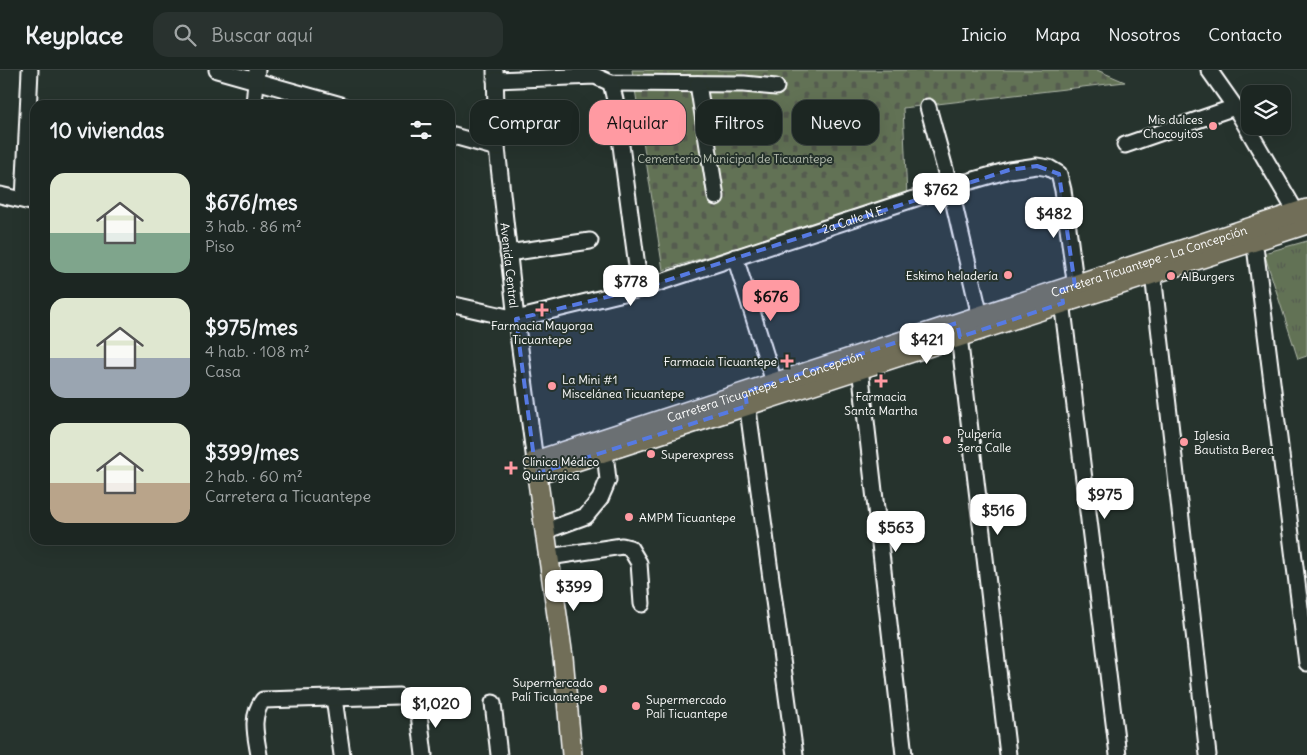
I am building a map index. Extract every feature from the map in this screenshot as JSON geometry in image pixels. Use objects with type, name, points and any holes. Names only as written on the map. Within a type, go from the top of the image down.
[{"type":"main road","name":"Carretera Ticuantepe - La Concepción","points":[[959,330],[980,316],[1153,274],[1303,215]]},
{"type":"main road","name":"Carretera Ticuantepe - La Concepción","points":[[536,468],[1253,234]]},
{"type":"main road","name":"Carretera Ticuantepe - La Concepción","points":[[536,468],[605,453],[746,399]]},
{"type":"main road","points":[[536,468],[563,657],[572,755]]},
{"type":"street","points":[[0,195],[30,202],[30,70]]},
{"type":"street","points":[[217,70],[257,76],[327,100]]},
{"type":"street","points":[[1209,70],[1235,107],[1303,215]]},
{"type":"street","points":[[495,75],[595,76],[611,83],[744,84],[776,87]]},
{"type":"street","name":"Avenida Central","points":[[495,75],[497,148],[516,319],[536,468]]},
{"type":"street","points":[[255,100],[257,76]]},
{"type":"street","points":[[611,83],[615,100],[640,289]]},
{"type":"street","points":[[698,84],[716,197]]},
{"type":"street","points":[[928,107],[950,187],[980,316]]},
{"type":"street","points":[[1125,146],[1235,107]]},
{"type":"street","points":[[455,136],[497,148]]},
{"type":"street","name":"2a Calle N.E.","points":[[516,319],[640,289],[950,187],[1009,170],[1037,166],[1049,168],[1059,174],[1063,190],[1069,294]]},
{"type":"street","points":[[1253,234],[1307,663]]},
{"type":"street","points":[[508,253],[590,241]]},
{"type":"street","points":[[735,257],[776,389]]},
{"type":"street","points":[[1153,274],[1208,755]]},
{"type":"street","points":[[1069,294],[1118,755]]},
{"type":"street","points":[[455,305],[516,319]]},
{"type":"street","points":[[959,330],[1008,755]]},
{"type":"street","points":[[860,362],[904,755]]},
{"type":"street","points":[[746,399],[795,755]]},
{"type":"street","points":[[545,531],[586,516],[600,499],[608,480],[605,453]]},
{"type":"street","points":[[549,557],[622,546],[630,548],[638,563],[642,604]]},
{"type":"street","points":[[259,755],[255,714],[263,700],[399,696]]},
{"type":"street","points":[[334,698],[342,755]]},
{"type":"street","points":[[493,703],[499,755]]},
{"type":"street","points":[[418,706],[424,755]]},
{"type":"highlighted area","points":[[1037,166],[1059,174],[1075,286],[1061,290],[1063,303],[960,337],[957,323],[931,331],[745,392],[747,406],[536,474],[516,319],[640,289],[1009,170]]},
{"type":"green space","name":"Cementerio Municipal de Ticuantepe","points":[[632,70],[1097,70],[1125,82],[903,108],[907,197],[663,270],[644,145],[686,145],[686,100],[637,100]]},
{"type":"green space","points":[[1307,241],[1307,356],[1298,359],[1264,253]]},
{"type":"place","name":"Mis dulces Chocoyitos","points":[[1213,126]]},
{"type":"place","name":"Eskimo heladería","points":[[1008,275]]},
{"type":"place","name":"AlBurgers","points":[[1171,276]]},
{"type":"place","name":"Farmacia Mayorga Ticuantepe","points":[[542,310]]},
{"type":"place","name":"Farmacia Ticuantepe","points":[[787,361]]},
{"type":"place","name":"Farmacia Santa Martha","points":[[881,381]]},
{"type":"place","name":"La Mini #1 Miscelánea Ticuantepe","points":[[552,386]]},
{"type":"place","name":"Pulpería 3era Calle","points":[[947,440]]},
{"type":"place","name":"Iglesia Bautista Berea","points":[[1184,442]]},
{"type":"place","name":"Superexpress","points":[[651,454]]},
{"type":"place","name":"Clínica Médico Quirúrgica","points":[[511,468]]},
{"type":"place","name":"AMPM Ticuantepe","points":[[629,517]]},
{"type":"place","name":"Supermercado Palí Ticuantepe","points":[[603,689]]},
{"type":"place","name":"Supermercado Pali Ticuantepe","points":[[636,706]]}]
